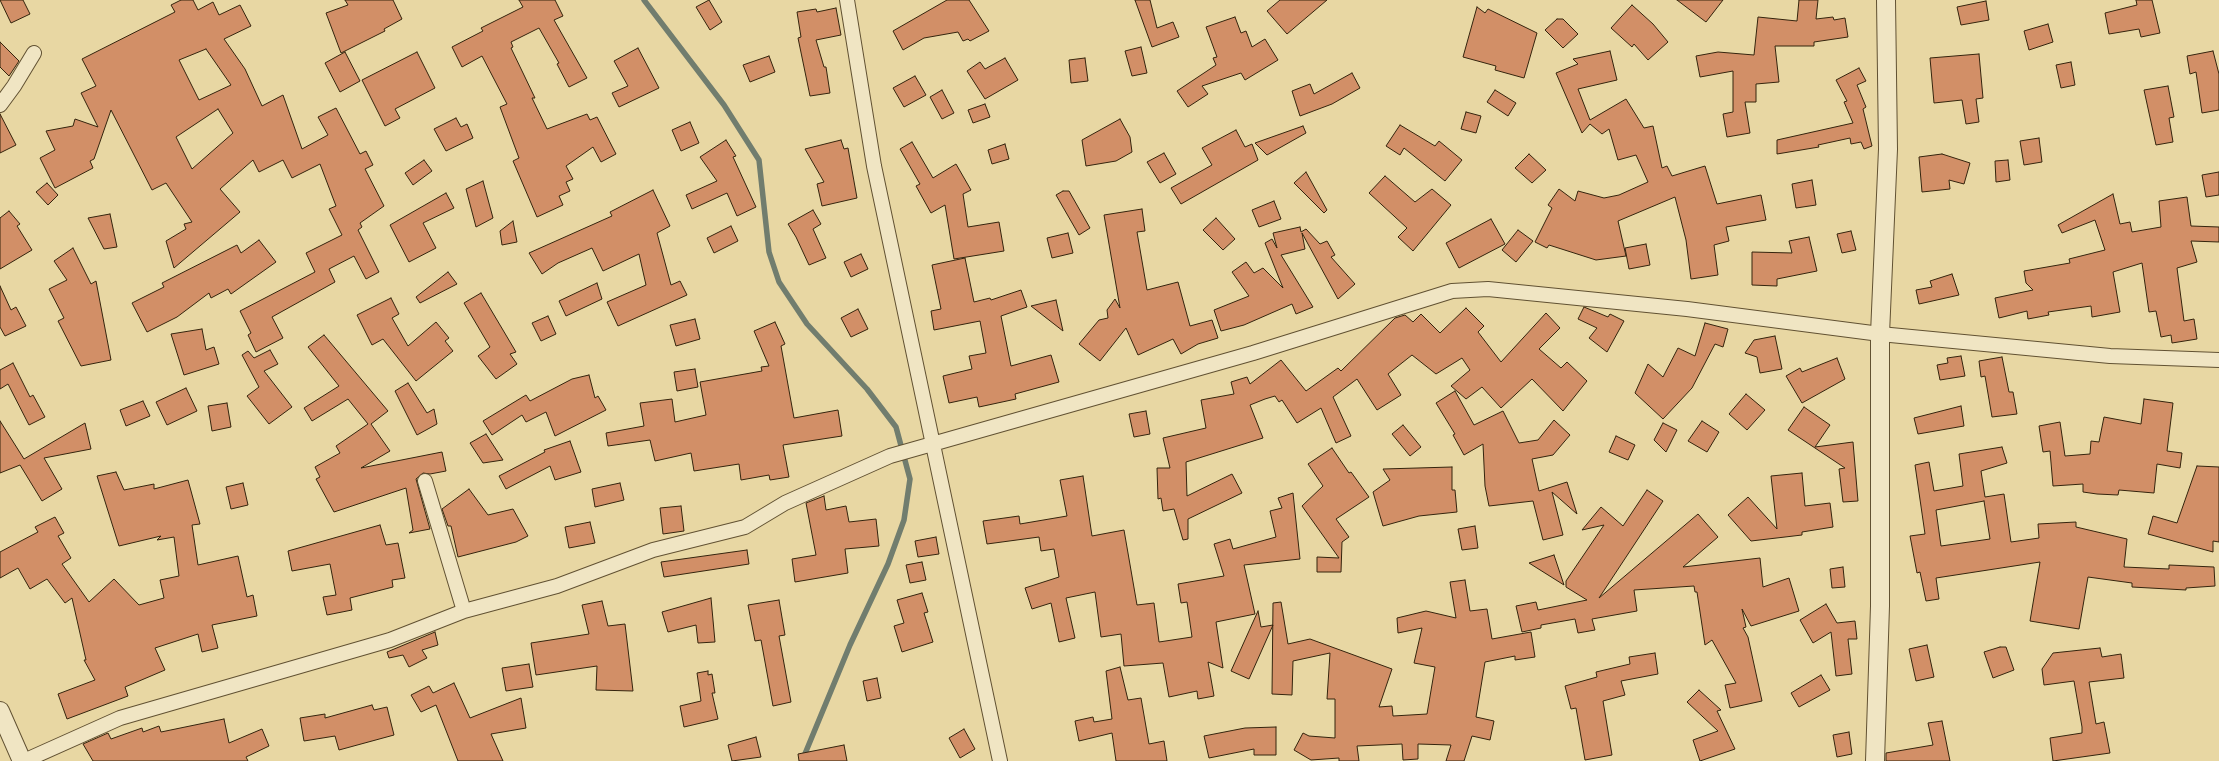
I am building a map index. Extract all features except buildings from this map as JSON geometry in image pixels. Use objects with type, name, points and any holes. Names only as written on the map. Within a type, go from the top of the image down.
[{"type":"street","points":[[847,0],[874,166],[926,446],[1000,761]]},
{"type":"street","points":[[1875,761],[1880,606],[1880,334],[1888,149],[1886,0]]},
{"type":"street","points":[[0,104],[14,86],[34,53]]},
{"type":"street","points":[[0,712],[23,761],[120,718],[390,640],[464,611],[556,586],[653,550],[745,527],[785,503],[890,456],[1253,353],[1452,292],[1470,289],[1488,288],[1687,309],[1880,334],[2110,356],[2219,360]]},
{"type":"street","points":[[425,480],[464,611]]},
{"type":"waterway","points":[[644,0],[724,105],[759,160],[769,252],[779,282],[807,324],[867,389],[896,427],[910,479],[904,520],[888,564],[850,645],[802,761]]}]
